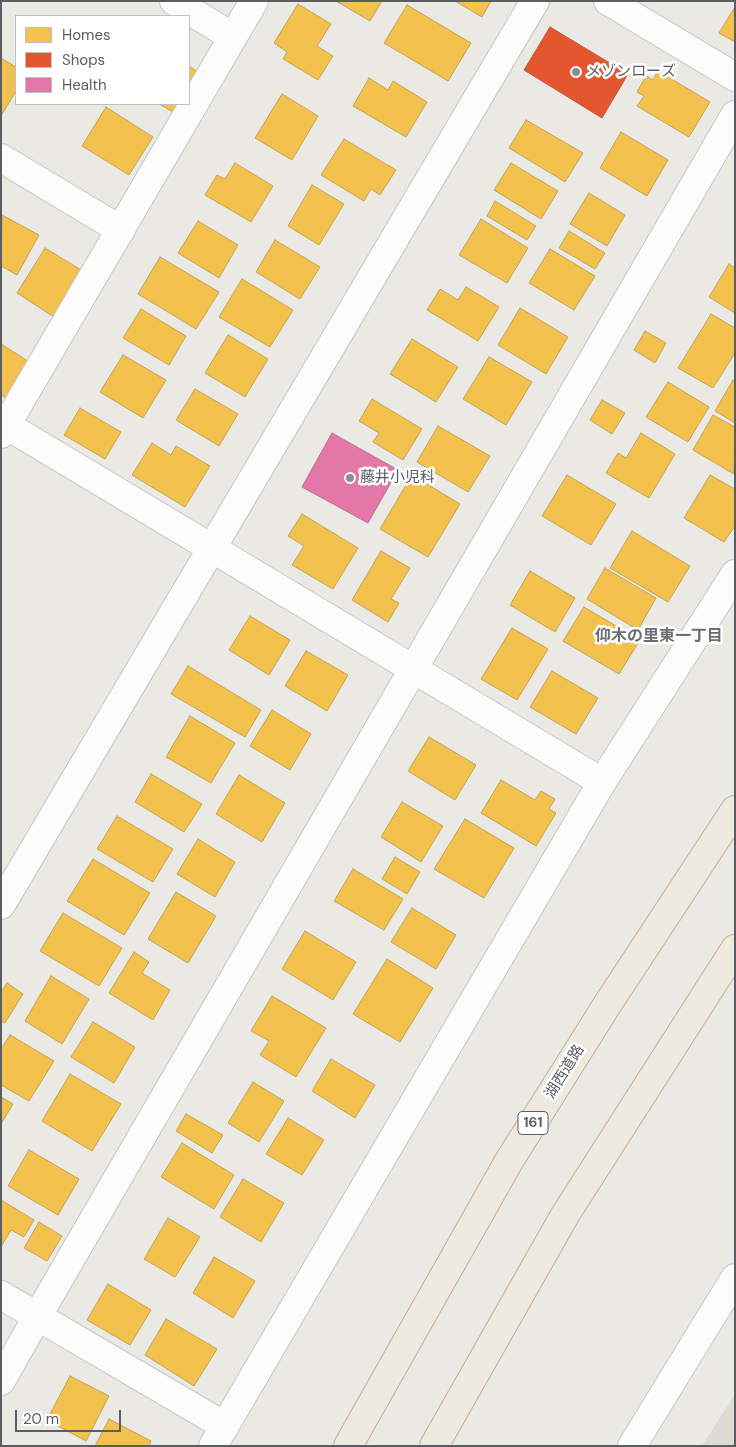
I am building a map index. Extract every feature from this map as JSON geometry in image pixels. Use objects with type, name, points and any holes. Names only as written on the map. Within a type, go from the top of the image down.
[{"type":"highway","name":"湖西道路","points":[[348,1446],[509,1161],[607,1005],[735,810]]},
{"type":"highway","points":[[434,1446],[565,1215],[735,949]]},
{"type":"street","points":[[174,1],[233,37]]},
{"type":"street","points":[[254,1],[121,230],[3,427],[212,548],[602,782]]},
{"type":"street","points":[[1,905],[535,1]]},
{"type":"street","points":[[608,1],[735,76]]},
{"type":"street","points":[[1,1381],[735,115]]},
{"type":"street","points":[[1,158],[121,230]]},
{"type":"street","points":[[1,1296],[37,1317],[218,1436],[602,782],[735,574]]},
{"type":"street","points":[[632,1446],[735,1278]]},
{"type":"shaded area","points":[[735,1394],[735,1446],[702,1446]]},
{"type":"building: Homes","points":[[336,1],[382,1],[370,21]]},
{"type":"building: Homes","points":[[455,1],[491,1],[482,17]]},
{"type":"building: Homes","points":[[298,4],[331,24],[317,46],[333,56],[318,80],[283,59],[287,52],[274,43]]},
{"type":"building: Homes","points":[[407,5],[471,43],[448,81],[384,43]]},
{"type":"building: Homes","points":[[735,7],[735,42],[719,33]]},
{"type":"building: Homes","points":[[1,58],[15,66],[15,93],[1,116]]},
{"type":"building: Homes","points":[[190,67],[204,76],[190,98]]},
{"type":"building: Homes","points":[[658,71],[710,102],[689,137],[637,106],[644,96],[637,92],[646,76],[653,80]]},
{"type":"building: Homes","points":[[369,78],[388,90],[393,81],[427,102],[406,137],[353,106]]},
{"type":"building: Homes","points":[[282,94],[318,116],[292,160],[255,138]]},
{"type":"building: Homes","points":[[161,105],[177,105],[173,112]]},
{"type":"building: Homes","points":[[106,107],[153,137],[129,175],[82,146]]},
{"type":"building: Homes","points":[[526,120],[583,153],[565,182],[509,148]]},
{"type":"building: Homes","points":[[621,132],[668,160],[647,196],[600,168]]},
{"type":"building: Homes","points":[[344,139],[396,170],[380,195],[371,189],[364,201],[321,175]]},
{"type":"building: Homes","points":[[235,163],[273,186],[251,222],[205,195],[217,175],[225,179]]},
{"type":"building: Homes","points":[[511,163],[558,191],[541,219],[494,190]]},
{"type":"building: Homes","points":[[312,185],[344,204],[319,245],[288,226]]},
{"type":"building: Homes","points":[[589,193],[625,215],[607,246],[570,224]]},
{"type":"building: Homes","points":[[495,201],[536,226],[527,240],[487,216]]},
{"type":"building: Homes","points":[[2,215],[39,235],[17,275],[1,266]]},
{"type":"building: Homes","points":[[481,219],[528,248],[507,283],[459,255]]},
{"type":"building: Homes","points":[[198,221],[238,245],[219,278],[178,253]]},
{"type":"building: Homes","points":[[569,231],[605,253],[595,269],[559,248]]},
{"type":"building: Homes","points":[[275,240],[320,267],[300,299],[256,272]]},
{"type":"building: Homes","points":[[45,248],[83,271],[54,317],[17,293]]},
{"type":"building: Homes","points":[[550,249],[595,276],[574,310],[529,283]]},
{"type":"building: Homes","points":[[160,257],[219,292],[196,329],[138,294]]},
{"type":"building: Homes","points":[[729,264],[735,268],[735,313],[709,297]]},
{"type":"building: Homes","points":[[242,279],[293,310],[270,347],[219,317]]},
{"type":"building: Homes","points":[[466,287],[499,307],[478,341],[427,310],[440,289],[458,300]]},
{"type":"building: Homes","points":[[520,308],[568,337],[546,374],[498,345]]},
{"type":"building: Homes","points":[[141,309],[186,336],[169,365],[123,338]]},
{"type":"building: Homes","points":[[711,314],[735,328],[735,353],[713,388],[678,368]]},
{"type":"building: Homes","points":[[645,331],[666,343],[655,363],[634,350]]},
{"type":"building: Homes","points":[[228,335],[268,359],[245,397],[205,373]]},
{"type":"building: Homes","points":[[412,339],[458,367],[436,402],[390,374]]},
{"type":"building: Homes","points":[[1,344],[31,363],[8,399],[1,395]]},
{"type":"building: Homes","points":[[123,355],[166,380],[143,418],[100,392]]},
{"type":"building: Homes","points":[[489,357],[532,382],[506,425],[463,399]]},
{"type":"building: Homes","points":[[733,380],[735,381],[735,423],[715,411]]},
{"type":"building: Homes","points":[[668,382],[709,407],[688,442],[646,417]]},
{"type":"building: Homes","points":[[195,389],[238,414],[219,446],[176,420]]},
{"type":"building: Homes","points":[[372,399],[422,429],[403,460],[373,442],[379,433],[359,421]]},
{"type":"building: Homes","points":[[602,400],[625,413],[612,434],[590,420]]},
{"type":"building: Homes","points":[[80,408],[121,432],[105,459],[64,435]]},
{"type":"building: Homes","points":[[713,415],[735,427],[734,474],[693,450]]},
{"type":"building: Homes","points":[[438,426],[490,456],[468,492],[417,462]]},
{"type":"building: Homes","points":[[641,433],[675,454],[649,498],[606,473],[618,453],[626,458]]},
{"type":"building: Homes","points":[[152,443],[171,455],[176,446],[210,466],[185,507],[132,475]]},
{"type":"building: Homes","points":[[412,475],[460,504],[428,557],[380,529]]},
{"type":"building: Homes","points":[[567,475],[616,504],[591,545],[542,516]]},
{"type":"building: Homes","points":[[710,475],[735,489],[735,526],[724,542],[684,518]]},
{"type":"building: Homes","points":[[302,514],[358,548],[333,589],[292,565],[304,546],[288,536]]},
{"type":"building: Homes","points":[[632,531],[690,566],[668,602],[610,568]]},
{"type":"building: Homes","points":[[381,551],[410,568],[391,599],[399,603],[388,622],[352,600]]},
{"type":"building: Homes","points":[[605,568],[656,598],[638,630],[587,599]]},
{"type":"building: Homes","points":[[530,571],[575,598],[555,632],[510,605]]},
{"type":"building: Homes","points":[[584,607],[640,640],[619,674],[563,641]]},
{"type":"building: Homes","points":[[250,616],[290,640],[269,675],[229,650]]},
{"type":"building: Homes","points":[[512,628],[548,649],[517,700],[481,679]]},
{"type":"building: Homes","points":[[306,651],[348,675],[327,711],[285,686]]},
{"type":"building: Homes","points":[[188,666],[261,710],[245,737],[171,694]]},
{"type":"building: Homes","points":[[552,671],[598,698],[576,734],[530,707]]},
{"type":"building: Homes","points":[[272,710],[311,734],[290,770],[250,746]]},
{"type":"building: Homes","points":[[190,716],[235,743],[211,783],[166,757]]},
{"type":"building: Homes","points":[[429,737],[476,765],[455,800],[408,771]]},
{"type":"building: Homes","points":[[151,774],[202,804],[184,832],[135,802]]},
{"type":"building: Homes","points":[[239,775],[285,803],[262,842],[216,814]]},
{"type":"building: Homes","points":[[501,780],[535,800],[541,791],[555,799],[549,809],[556,813],[536,846],[481,813]]},
{"type":"building: Homes","points":[[402,802],[443,826],[421,862],[381,837]]},
{"type":"building: Homes","points":[[117,816],[173,849],[153,882],[97,849]]},
{"type":"building: Homes","points":[[465,819],[514,848],[484,898],[434,869]]},
{"type":"building: Homes","points":[[198,839],[235,862],[215,897],[177,874]]},
{"type":"building: Homes","points":[[395,857],[420,872],[407,894],[382,879]]},
{"type":"building: Homes","points":[[93,859],[150,893],[124,935],[67,901]]},
{"type":"building: Homes","points":[[353,869],[403,899],[384,930],[334,901]]},
{"type":"building: Homes","points":[[176,892],[216,916],[188,963],[148,939]]},
{"type":"building: Homes","points":[[412,908],[456,935],[436,969],[391,942]]},
{"type":"building: Homes","points":[[63,913],[122,948],[99,986],[40,951]]},
{"type":"building: Homes","points":[[305,931],[356,962],[333,1000],[282,969]]},
{"type":"building: Homes","points":[[134,952],[149,962],[142,973],[170,990],[153,1020],[109,993]]},
{"type":"building: Homes","points":[[387,959],[433,988],[400,1042],[353,1014]]},
{"type":"building: Homes","points":[[51,976],[89,999],[62,1044],[25,1021]]},
{"type":"building: Homes","points":[[7,983],[23,994],[5,1023],[1,1021],[1,992]]},
{"type":"building: Homes","points":[[272,996],[326,1028],[296,1077],[260,1055],[269,1041],[251,1031]]},
{"type":"building: Homes","points":[[93,1022],[135,1047],[114,1083],[71,1057]]},
{"type":"building: Homes","points":[[10,1035],[54,1061],[29,1101],[1,1085],[1,1049]]},
{"type":"building: Homes","points":[[331,1059],[375,1085],[355,1118],[312,1091]]},
{"type":"building: Homes","points":[[70,1074],[121,1104],[92,1151],[42,1121]]},
{"type":"building: Homes","points":[[253,1082],[284,1101],[259,1142],[228,1123]]},
{"type":"building: Homes","points":[[1,1097],[13,1104],[1,1124]]},
{"type":"building: Homes","points":[[186,1114],[223,1135],[212,1153],[176,1131]]},
{"type":"building: Homes","points":[[288,1118],[324,1140],[302,1175],[266,1154]]},
{"type":"building: Homes","points":[[182,1143],[234,1175],[214,1209],[161,1177]]},
{"type":"building: Homes","points":[[29,1150],[79,1179],[58,1215],[8,1186]]},
{"type":"building: Homes","points":[[243,1179],[284,1203],[261,1242],[220,1217]]},
{"type":"building: Homes","points":[[1,1200],[34,1220],[24,1237],[11,1230],[1,1247]]},
{"type":"building: Homes","points":[[168,1218],[200,1237],[175,1277],[144,1259]]},
{"type":"building: Homes","points":[[39,1222],[62,1236],[47,1261],[24,1248]]},
{"type":"building: Homes","points":[[214,1257],[255,1281],[233,1318],[193,1293]]},
{"type":"building: Homes","points":[[108,1284],[151,1310],[130,1345],[87,1320]]},
{"type":"building: Homes","points":[[166,1319],[217,1349],[194,1386],[145,1355]]},
{"type":"building: Homes","points":[[70,1376],[109,1396],[86,1441],[47,1420]]},
{"type":"building: Homes","points":[[109,1419],[151,1441],[149,1446],[95,1446]]},
{"type":"building: Shops","name":"メゾンローズ","points":[[550,27],[628,74],[602,118],[524,70]]},
{"type":"building: Health","name":"藤井小児科","points":[[332,433],[398,470],[368,523],[302,487]]},
{"type":"place","name":"メゾンローズ","points":[[576,72]]},
{"type":"place","name":"藤井小児科","points":[[350,478]]},
{"type":"district","name":"仰木の里東一丁目","points":[[659,637]]}]
